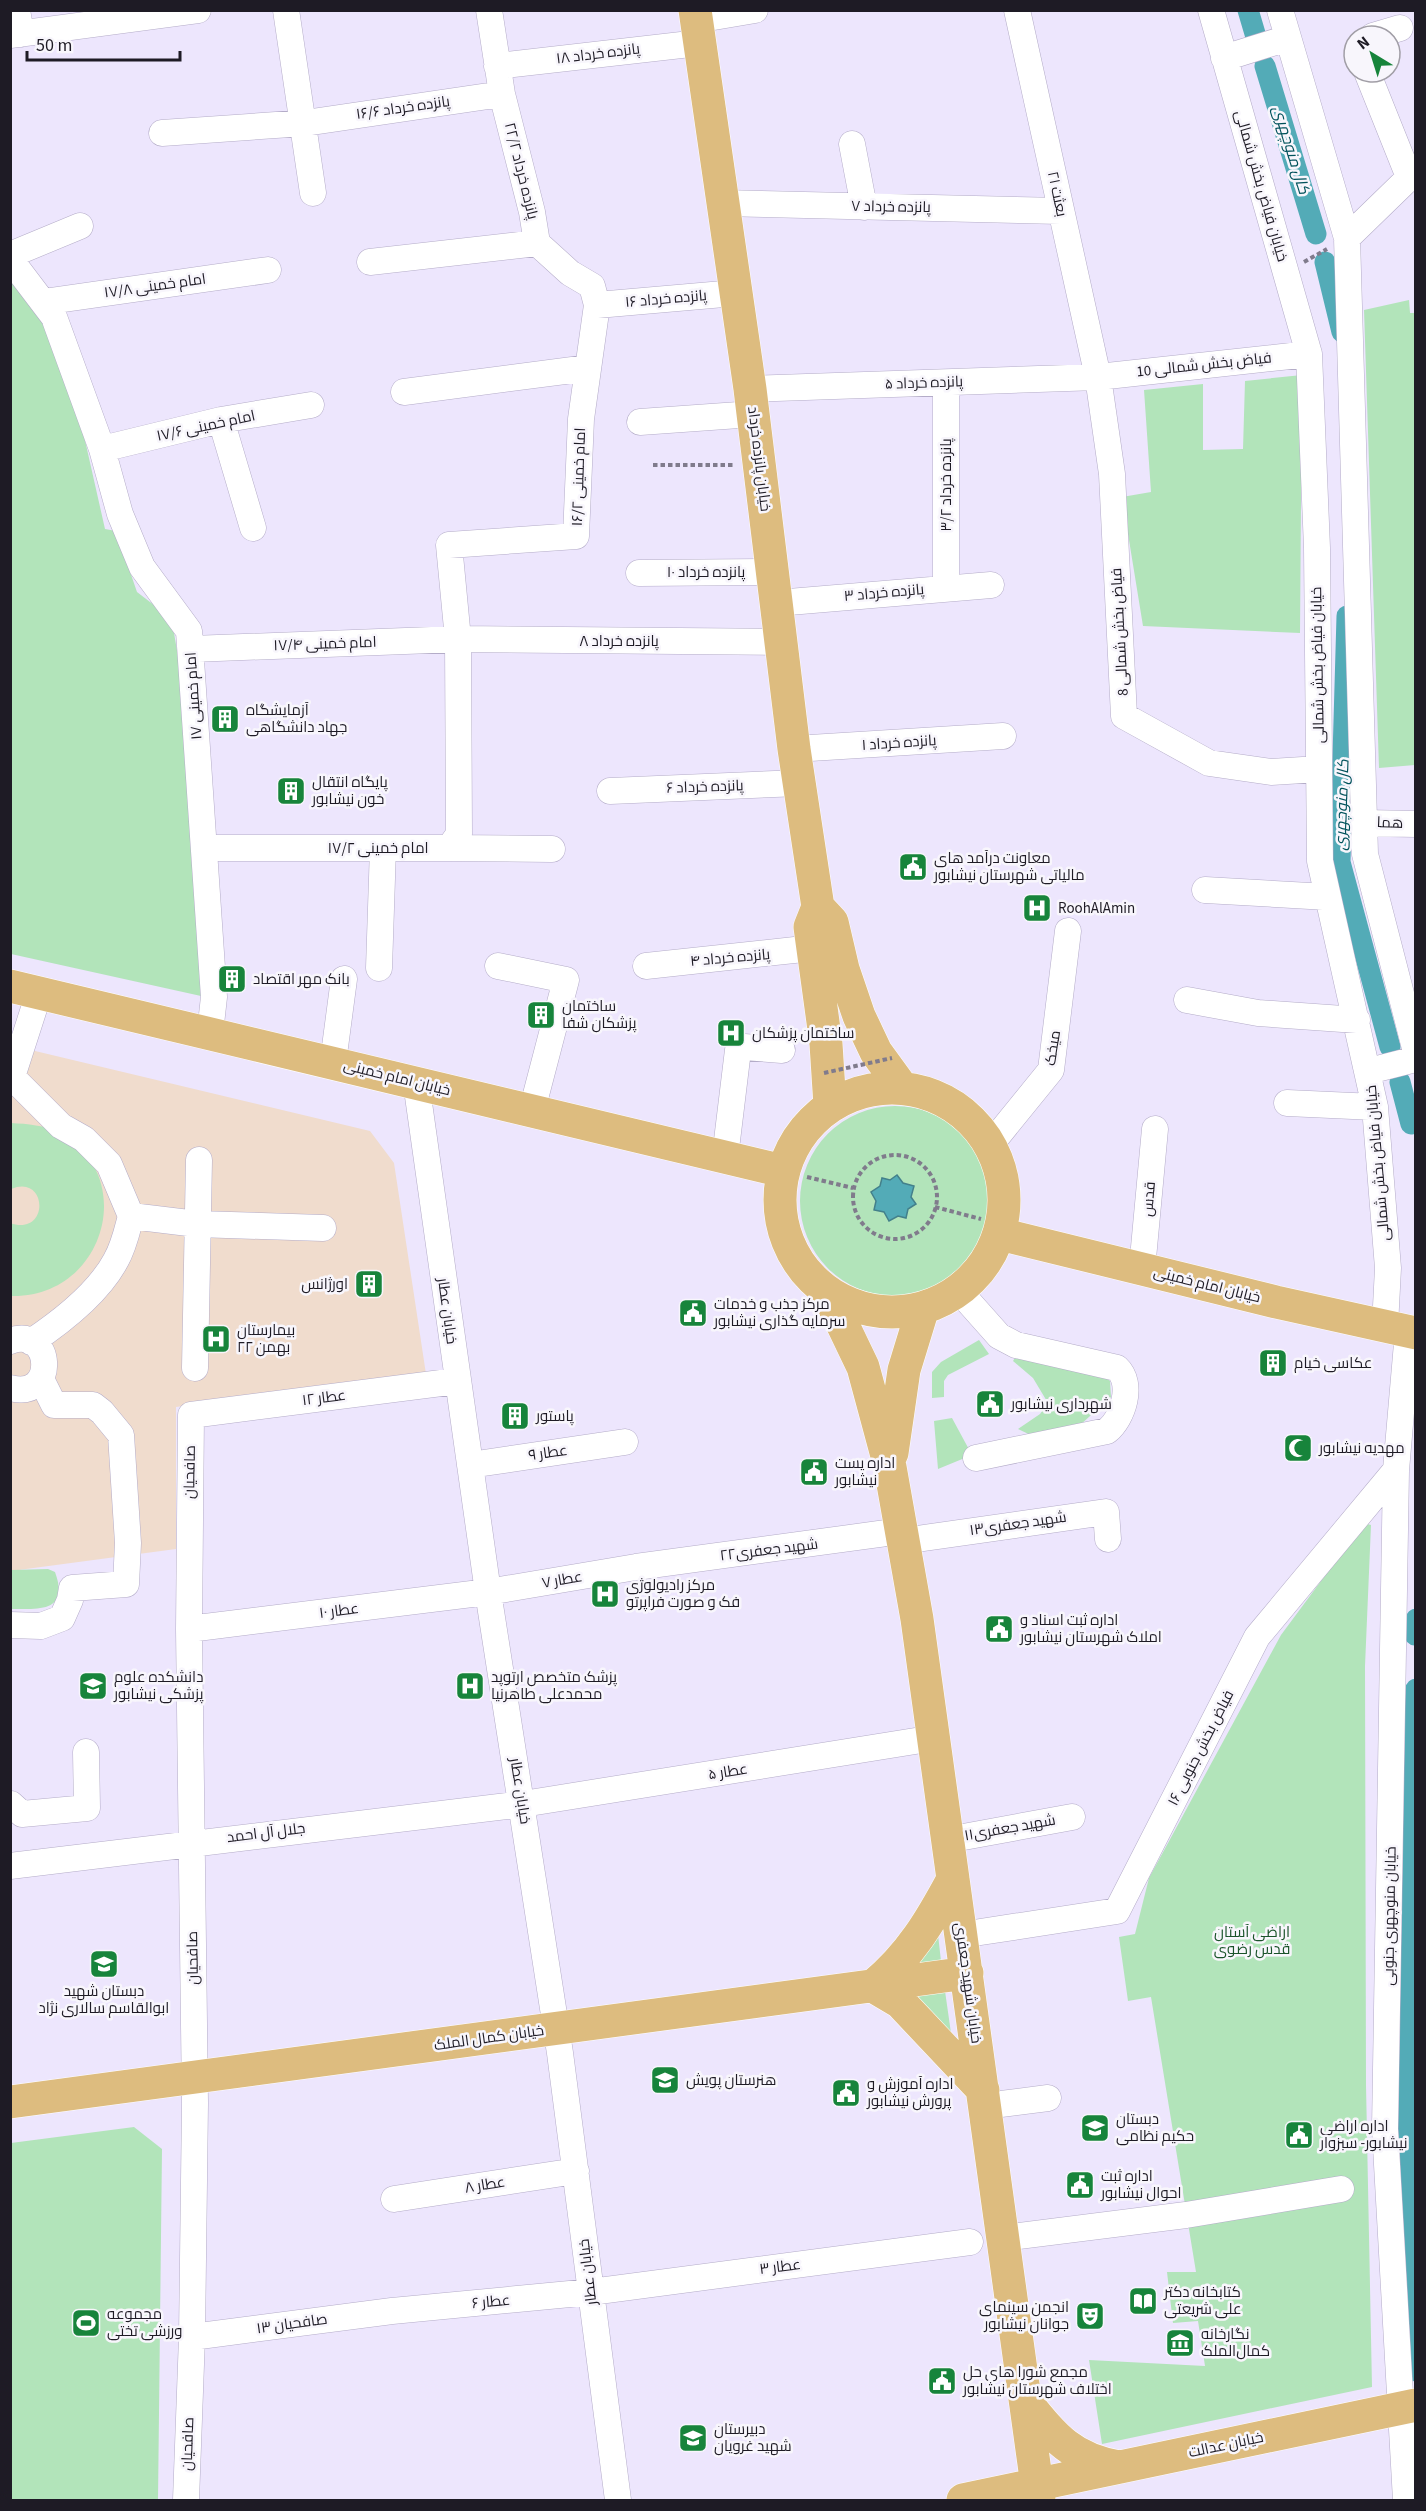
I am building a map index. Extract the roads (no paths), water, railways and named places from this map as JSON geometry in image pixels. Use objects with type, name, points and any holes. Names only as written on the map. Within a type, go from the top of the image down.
[{"type":"main road","name":"خیابان پانزده خرداد","points":[[697,24],[721,203],[752,402],[781,642],[818,907],[810,927],[826,1044],[830,1106]]},
{"type":"main road","name":"خیابان پانزده خرداد","points":[[818,907],[832,922],[843,969],[859,1016],[876,1052],[896,1071]]},
{"type":"main road","name":"خیابان امام خمینی","points":[[25,989],[783,1171]]},
{"type":"main road","points":[[896,1071],[970,1118],[991,1144],[1002,1173],[1005,1203],[1001,1229],[990,1256],[976,1275],[959,1291],[923,1308],[886,1313],[856,1307],[828,1293],[807,1275],[792,1252],[785,1235],[779,1199],[783,1171],[793,1146],[809,1124],[830,1106],[896,1071]]},
{"type":"main road","name":"خیابان امام خمینی","points":[[1001,1229],[1142,1269],[1403,1331]]},
{"type":"main road","name":"خیابان شهید جعفری","points":[[828,1293],[863,1367],[890,1467],[934,1738],[1038,2493]]},
{"type":"main road","name":"خیابان شهید جعفری","points":[[890,1467],[904,1370],[923,1308]]},
{"type":"main road","points":[[953,1879],[932,1920],[914,1947],[892,1971],[873,1986],[900,2002],[984,2098]]},
{"type":"main road","name":"خیابان کمال الملک","points":[[10,2102],[195,2079],[967,1973]]},
{"type":"main road","points":[[1026,2402],[1069,2450],[1094,2463],[1121,2468]]},
{"type":"main road","name":"خیابان عدالت","points":[[963,2500],[1038,2493],[1121,2468],[1408,2406]]},
{"type":"street","points":[[16,27],[198,10]]},
{"type":"street","points":[[286,10],[313,193]]},
{"type":"street","name":"پانزده خرداد ۲۲/۲","points":[[489,10],[502,94],[532,212],[537,243]]},
{"type":"street","name":"پانزده خرداد ۱۸","points":[[497,66],[755,10]]},
{"type":"street","name":"بعثت ۲۱","points":[[1017,10],[1098,377]]},
{"type":"street","name":"خیابان فیاض بخش شمالی","points":[[1211,10],[1309,354],[1317,548],[1320,861],[1376,1107],[1388,1269],[1403,1331]]},
{"type":"street","points":[[1280,10],[1347,238],[1358,549],[1365,854],[1416,1052]]},
{"type":"street","points":[[1224,58],[1288,38]]},
{"type":"street","points":[[1347,238],[1412,174],[1372,84]]},
{"type":"street","name":"پانزده خرداد ۱۶/۶","points":[[162,133],[304,123],[502,94]]},
{"type":"street","points":[[852,144],[864,207]]},
{"type":"street","name":"پانزده خرداد ۷","points":[[721,203],[1061,211]]},
{"type":"street","points":[[10,257],[80,226]]},
{"type":"street","points":[[370,262],[537,243],[570,273],[592,286],[597,305]]},
{"type":"street","name":"امام خمینی ۱۷","points":[[10,257],[54,317],[102,449],[120,514],[142,567],[189,631],[214,997],[210,1033]]},
{"type":"street","name":"امام خمینی ۱۷/۸","points":[[43,302],[268,270]]},
{"type":"street","name":"پانزده خرداد ۱۶","points":[[597,305],[735,293]]},
{"type":"street","name":"امام خمینی ۱۶/۲","points":[[458,639],[449,545],[576,536],[581,419],[597,305]]},
{"type":"street","name":"فیاض بخش شمالی 10","points":[[1098,377],[1309,354]]},
{"type":"street","points":[[404,392],[588,368]]},
{"type":"street","name":"پانزده خرداد ۵","points":[[640,422],[752,402],[946,383],[1098,377]]},
{"type":"street","name":"فیاض بخش شمالی 8","points":[[1098,377],[1112,474],[1124,716],[1209,763],[1271,772],[1319,769]]},
{"type":"street","name":"پانزده خرداد ۳/۲","points":[[946,383],[946,588]]},
{"type":"street","name":"امام خمینی ۱۷/۶","points":[[102,449],[221,420],[311,405]]},
{"type":"street","points":[[221,420],[254,528]]},
{"type":"street","points":[[1317,548],[1358,549]]},
{"type":"street","name":"پانزده خرداد ۱۰","points":[[639,573],[775,587]]},
{"type":"street","name":"پانزده خرداد ۳","points":[[775,587],[946,588],[991,585]]},
{"type":"street","name":"امام خمینی ۱۷/۴","points":[[192,649],[458,639]]},
{"type":"street","name":"پانزده خرداد ۸","points":[[458,639],[781,642]]},
{"type":"street","name":"امام خمینی ۱۷/۲","points":[[204,848],[449,848],[459,834],[458,639]]},
{"type":"street","name":"پانزده خرداد ۱","points":[[795,749],[1003,736]]},
{"type":"street","name":"پانزده خرداد ۶","points":[[610,791],[801,783]]},
{"type":"street","name":"هما","points":[[1364,823],[1416,824]]},
{"type":"street","points":[[379,968],[382,848]]},
{"type":"street","points":[[449,848],[552,849]]},
{"type":"street","points":[[1205,890],[1328,897]]},
{"type":"street","name":"میخک","points":[[991,1144],[1051,1070],[1068,932]]},
{"type":"street","name":"پانزده خرداد ۴","points":[[646,966],[813,948]]},
{"type":"street","points":[[498,966],[566,980],[532,1110]]},
{"type":"street","points":[[333,1062],[344,979]]},
{"type":"street","points":[[17,1340],[70,1314],[116,1261],[131,1216],[110,1164],[84,1139],[61,1126],[12,1080],[25,989]]},
{"type":"street","points":[[1187,1000],[1258,1013],[1357,1020]]},
{"type":"street","points":[[725,1157],[735,1055],[739,1049],[744,1047],[782,1050]]},
{"type":"street","points":[[1369,1071],[1416,1059]]},
{"type":"street","name":"خیابان عطار","points":[[416,1083],[488,1592],[523,1804],[556,2029],[618,2500]]},
{"type":"street","points":[[1287,1103],[1376,1107]]},
{"type":"street","name":"قدس","points":[[1142,1269],[1155,1129]]},
{"type":"street","points":[[195,1368],[199,1160]]},
{"type":"street","points":[[131,1216],[197,1224],[323,1228]]},
{"type":"street","points":[[959,1291],[999,1336],[1016,1345],[1118,1368],[1127,1385],[1118,1422],[1107,1431],[976,1458]]},
{"type":"street","name":"خیابان منوچهری جنوبی","points":[[1403,1331],[1396,1470],[1404,1664],[1385,2129],[1408,2406],[1406,2500]]},
{"type":"street","points":[[10,1388],[28,1388],[41,1378],[45,1371],[43,1354],[17,1340]]},
{"type":"street","points":[[10,1625],[41,1626],[62,1618],[70,1600],[72,1587],[126,1584],[128,1543],[121,1435],[102,1412],[93,1406],[54,1405],[41,1378]]},
{"type":"street","name":"عطار ۱۲","points":[[191,1415],[457,1381]]},
{"type":"street","name":"صافحیان","points":[[186,2500],[192,2337],[195,2079],[189,1629],[191,1415]]},
{"type":"street","name":"عطار ۹","points":[[470,1465],[625,1442]]},
{"type":"street","name":"فیاض بخش جنوبی ۱۶","points":[[961,1935],[1117,1911],[1257,1637],[1396,1470]]},
{"type":"street","name":"شهید جعفری۱۳","points":[[902,1536],[1106,1512],[1108,1539]]},
{"type":"street","name":"شهید جعفری۲۲","points":[[636,1567],[902,1536]]},
{"type":"street","name":"عطار ۷","points":[[488,1592],[636,1567]]},
{"type":"street","name":"عطار ۱۰","points":[[189,1629],[488,1592]]},
{"type":"street","name":"عطار ۵","points":[[523,1804],[934,1738]]},
{"type":"street","points":[[10,1787],[14,1794],[11,1805],[22,1814],[87,1808],[86,1752]]},
{"type":"street","name":"جلال آل احمد","points":[[10,1866],[191,1842],[523,1804]]},
{"type":"street","name":"شهید جعفری۱۱","points":[[947,1840],[1072,1817]]},
{"type":"street","points":[[984,2098],[1048,2098]]},
{"type":"street","name":"عطار ۸","points":[[393,2199],[576,2171]]},
{"type":"street","points":[[1003,2238],[1186,2215],[1341,2188]]},
{"type":"street","name":"عطار ۳","points":[[591,2292],[970,2242]]},
{"type":"street","name":"عطار ۶","points":[[392,2311],[591,2292]]},
{"type":"street","name":"صافحیان ۱۳","points":[[192,2337],[392,2311]]},
{"type":"water","points":[[897,1175],[903,1183],[914,1186],[911,1197],[916,1204],[908,1209],[906,1218],[898,1216],[889,1221],[884,1212],[874,1210],[876,1201],[871,1192],[880,1186],[882,1178],[890,1180]]},
{"type":"waterway","name":"کال منوچهری","points":[[1248,10],[1256,37]]},
{"type":"waterway","name":"کال منوچهری","points":[[1265,66],[1316,234]]},
{"type":"waterway","name":"کال منوچهری","points":[[1325,262],[1342,332]]},
{"type":"waterway","name":"کال منوچهری","points":[[1347,616],[1340,862],[1390,1047]]},
{"type":"waterway","name":"کال منوچهری","points":[[1400,1082],[1411,1124]]},
{"type":"waterway","name":"کال منوچهری","points":[[1415,1635],[1416,1619]]},
{"type":"waterway","name":"کال منوچهری","points":[[1416,1689],[1406,1915],[1407,2146],[1416,2371]]},
{"type":"place","name":"آزمایشگاه جهاد دانشگاهی","points":[[225,719]]},
{"type":"place","name":"پایگاه انتقال خون نیشابور","points":[[291,791]]},
{"type":"place","name":"معاونت درآمد های مالیاتی شهرستان نیشابور","points":[[913,867]]},
{"type":"place","name":"RoohAlAmin","points":[[1037,908]]},
{"type":"place","name":"بانک مهر اقتصاد","points":[[232,979]]},
{"type":"place","name":"ساختمان پزشکان شفا","points":[[541,1015]]},
{"type":"place","name":"ساختمان پزشکان","points":[[731,1033]]},
{"type":"place","name":"اورژانس","points":[[369,1284]]},
{"type":"place","name":"مرکز جذب و خدمات سرمایه گذاری نیشابور","points":[[693,1313]]},
{"type":"place","name":"بیمارستان ۲۲ بهمن","points":[[216,1339]]},
{"type":"place","name":"عکاسی خیام","points":[[1273,1363]]},
{"type":"place","name":"شهرداری نیشابور","points":[[990,1404]]},
{"type":"place","name":"پاستور","points":[[515,1416]]},
{"type":"place","name":"مهدیه نیشابور","points":[[1298,1448]]},
{"type":"place","name":"اداره پست نیشابور","points":[[814,1472]]},
{"type":"place","name":"مرکز رادیولوژی فک و صورت فراپرتو","points":[[605,1594]]},
{"type":"place","name":"اداره ثبت اسناد و املاک شهرستان نیشابور","points":[[999,1629]]},
{"type":"place","name":"دانشکده علوم پزشکی نیشابور","points":[[93,1686]]},
{"type":"place","name":"پزشک متخصص ارتوپد محمدعلی طاهرنیا","points":[[470,1686]]},
{"type":"place","name":"دبستان شهید ابوالقاسم سالاری نژاد","points":[[104,1964]]},
{"type":"place","name":"هنرستان پویش","points":[[665,2080]]},
{"type":"place","name":"اداره آموزش و پرورش نیشابور","points":[[846,2093]]},
{"type":"place","name":"دبستان حکیم نظامی","points":[[1095,2128]]},
{"type":"place","name":"اداره اراضی نیشابور- سبزوار","points":[[1299,2135]]},
{"type":"place","name":"اداره ثبت احوال نیشابور","points":[[1080,2185]]},
{"type":"place","name":"کتابخانه دکتر علی شریعتی","points":[[1143,2301]]},
{"type":"place","name":"انجمن سینمای جوانان نیشابور","points":[[1090,2316]]},
{"type":"place","name":"مجموعه ورزشی تختی","points":[[86,2323]]},
{"type":"place","name":"نگارخانه کمال‌الملک","points":[[1180,2343]]},
{"type":"place","name":"مجمع شورا های حل اختلاف شهرستان نیشابور","points":[[942,2381]]},
{"type":"place","name":"دبیرستان شهید غرویان","points":[[693,2438]]},
{"type":"park label","name":"اراضی آستان قدس رضوی","points":[[1252,1940]]}]
